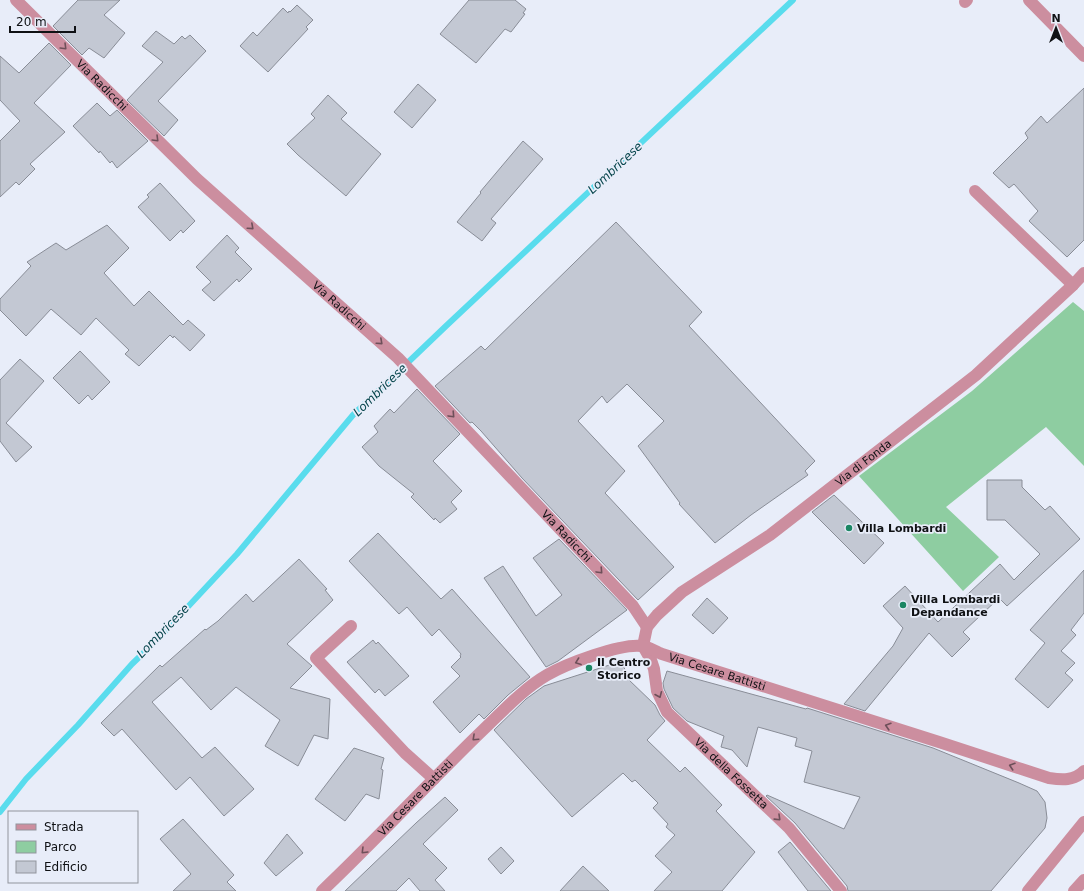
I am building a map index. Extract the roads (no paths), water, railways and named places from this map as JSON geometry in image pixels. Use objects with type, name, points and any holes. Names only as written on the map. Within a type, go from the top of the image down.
[{"type":"street","name":"Via Radicchi","points":[[16,0],[197,179],[398,358],[633,606],[647,627]]},
{"type":"street","points":[[1029,0],[1084,56]]},
{"type":"street","points":[[975,191],[1073,285]]},
{"type":"street","name":"Via di Fonda","points":[[643,646],[647,627],[657,615],[682,592],[770,536],[976,374],[1073,285],[1084,273]]},
{"type":"street","points":[[350,626],[316,658],[405,753],[434,779]]},
{"type":"street","name":"Via Cesare Battisti","points":[[322,891],[353,862],[443,768],[525,691],[547,675],[571,664],[616,648],[643,646],[669,656],[1049,778],[1066,780],[1083,774]]},
{"type":"street","name":"Via della Fossetta","points":[[643,646],[651,660],[654,669],[657,691],[667,712],[789,828],[841,891]]},
{"type":"street","points":[[1028,891],[1084,822]]},
{"type":"street","points":[[1074,891],[1084,880]]},
{"type":"waterway","name":"Lombricese","points":[[0,812],[26,779],[78,725],[132,664],[157,640],[237,554],[353,415],[793,0]]},
{"type":"place","name":"Villa Lombardi","points":[[849,528]]},
{"type":"place","name":"Villa Lombardi Depandance","points":[[903,605]]},
{"type":"place","name":"Il Centro Storico","points":[[589,668]]}]
